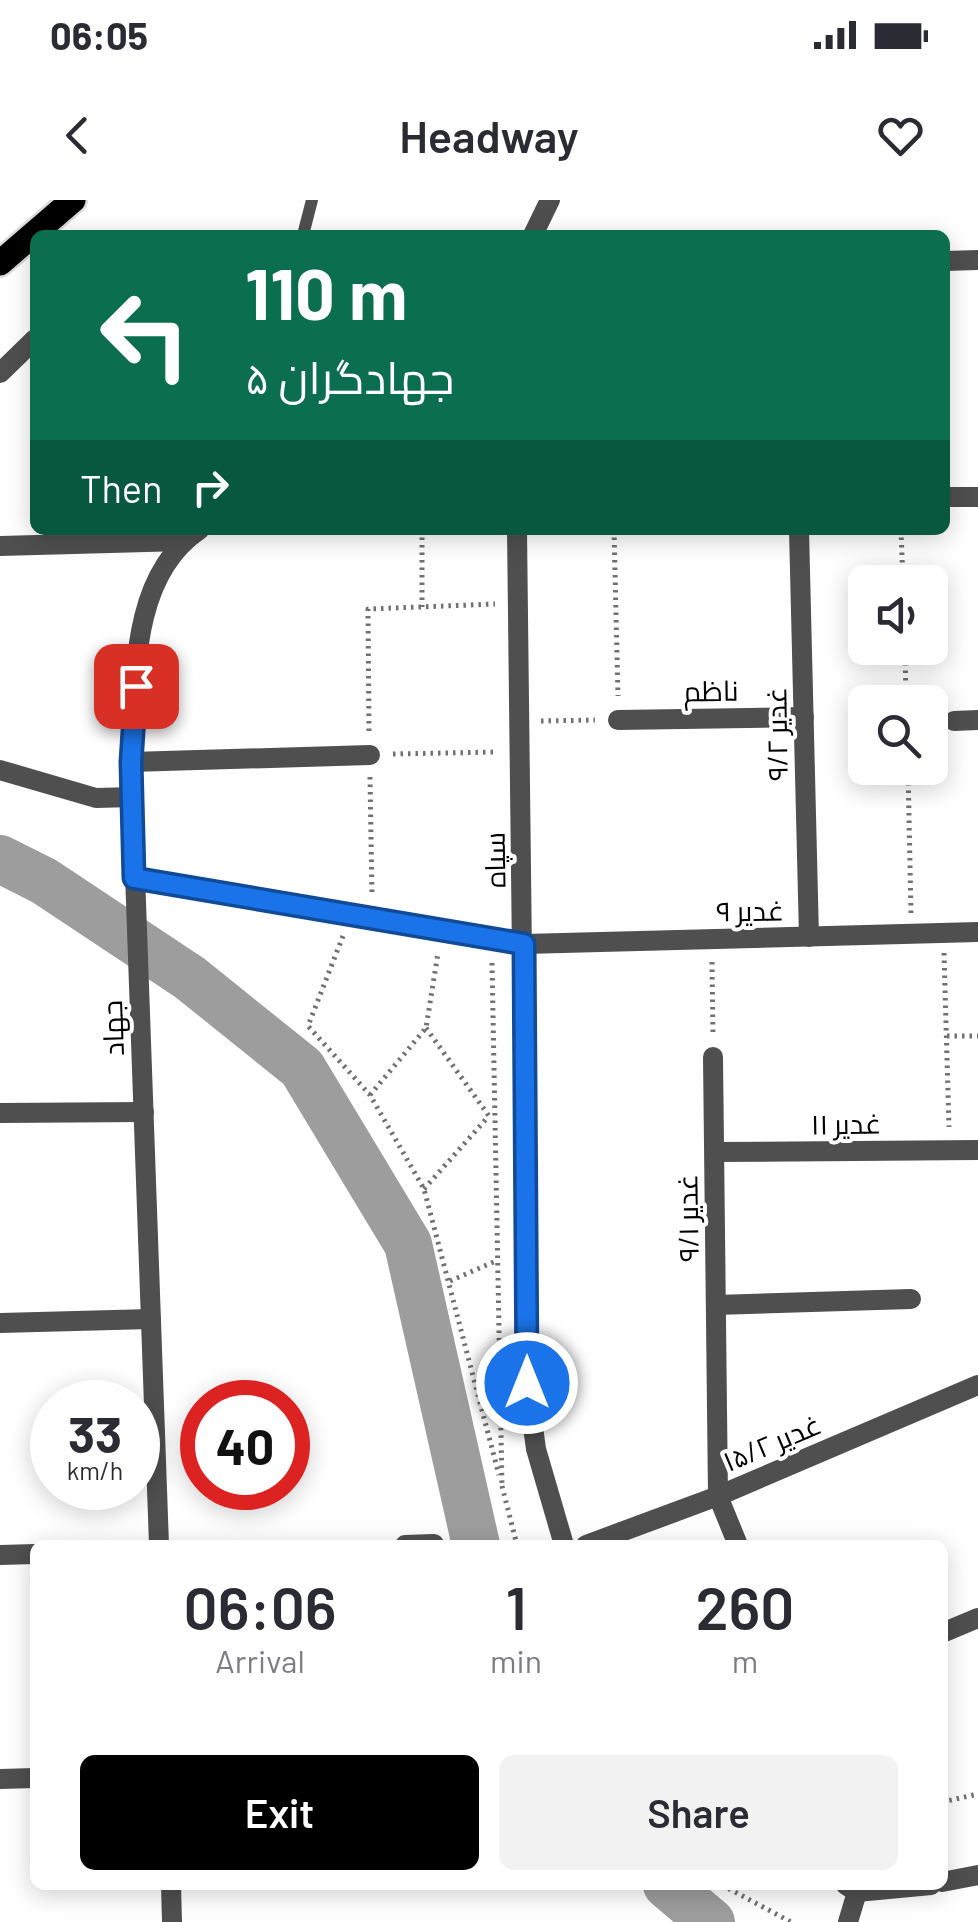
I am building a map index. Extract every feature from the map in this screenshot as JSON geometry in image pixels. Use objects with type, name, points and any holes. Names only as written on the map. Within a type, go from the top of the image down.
[{"type":"main road","points":[[38,230],[73,200]]},
{"type":"main road","points":[[0,263],[30,237]]},
{"type":"street","points":[[536,230],[550,200]]},
{"type":"street","points":[[950,261],[978,260]]},
{"type":"street","points":[[0,373],[30,344]]},
{"type":"street","points":[[951,497],[978,497]]},
{"type":"street","points":[[0,546],[191,535]]},
{"type":"street","name":"جهاد","points":[[159,1540],[131,762],[138,648],[167,557],[191,535]]},
{"type":"street","name":"سپاه","points":[[516,535],[527,1383],[536,1449],[563,1540]]},
{"type":"street","name":"غدیر ۹/۲","points":[[799,535],[809,937]]},
{"type":"street","name":"ناظم","points":[[618,720],[804,717]]},
{"type":"street","points":[[954,721],[978,720]]},
{"type":"street","points":[[131,762],[370,755]]},
{"type":"street","points":[[0,770],[96,798],[133,798]]},
{"type":"street","name":"غدیر ۹","points":[[134,878],[524,944],[978,932]]},
{"type":"street","name":"غدیر ۹/۱","points":[[713,1058],[718,1496]]},
{"type":"street","points":[[0,1113],[144,1112]]},
{"type":"street","name":"غدیر ۱۱","points":[[714,1152],[978,1150]]},
{"type":"street","points":[[716,1305],[911,1300]]},
{"type":"street","points":[[0,1323],[151,1319]]},
{"type":"street","name":"غدیر ۱۵/۲","points":[[599,1540],[718,1496],[978,1385]]},
{"type":"street","points":[[718,1496],[736,1540]]},
{"type":"street","points":[[0,1555],[30,1554]]},
{"type":"street","points":[[948,1630],[978,1618]]},
{"type":"street","points":[[0,1779],[30,1778]]},
{"type":"street","points":[[948,1881],[978,1875]]},
{"type":"street","points":[[170,1890],[172,1922]]},
{"type":"street","points":[[848,1922],[852,1890]]},
{"type":"lane","points":[[304,230],[312,200]]},
{"type":"path","points":[[422,535],[422,607]]},
{"type":"path","points":[[518,721],[618,720],[614,535]]},
{"type":"path","points":[[902,535],[903,565]]},
{"type":"path","points":[[516,1540],[424,1189],[370,1095],[308,1026],[362,917],[370,755],[368,609],[518,604]]},
{"type":"path","points":[[370,755],[520,752]]},
{"type":"path","points":[[908,785],[912,934]]},
{"type":"path","points":[[370,1095],[426,1028],[442,930]]},
{"type":"path","points":[[944,933],[950,1150]]},
{"type":"path","points":[[712,939],[713,1058]]},
{"type":"path","points":[[492,956],[502,1487]]},
{"type":"path","points":[[426,1028],[488,1116]]},
{"type":"path","points":[[947,1036],[978,1036]]},
{"type":"path","points":[[424,1189],[495,1110]]},
{"type":"path","points":[[450,1280],[498,1260]]},
{"type":"path","points":[[948,1801],[978,1794]]},
{"type":"path","points":[[731,1890],[791,1922]]},
{"type":"waterway","points":[[0,859],[44,881],[190,978],[302,1068],[408,1244],[475,1540]]},
{"type":"waterway","points":[[673,1890],[711,1922]]},
{"type":"route","points":[[136,686],[131,762],[134,878],[524,944],[527,1383]]}]
